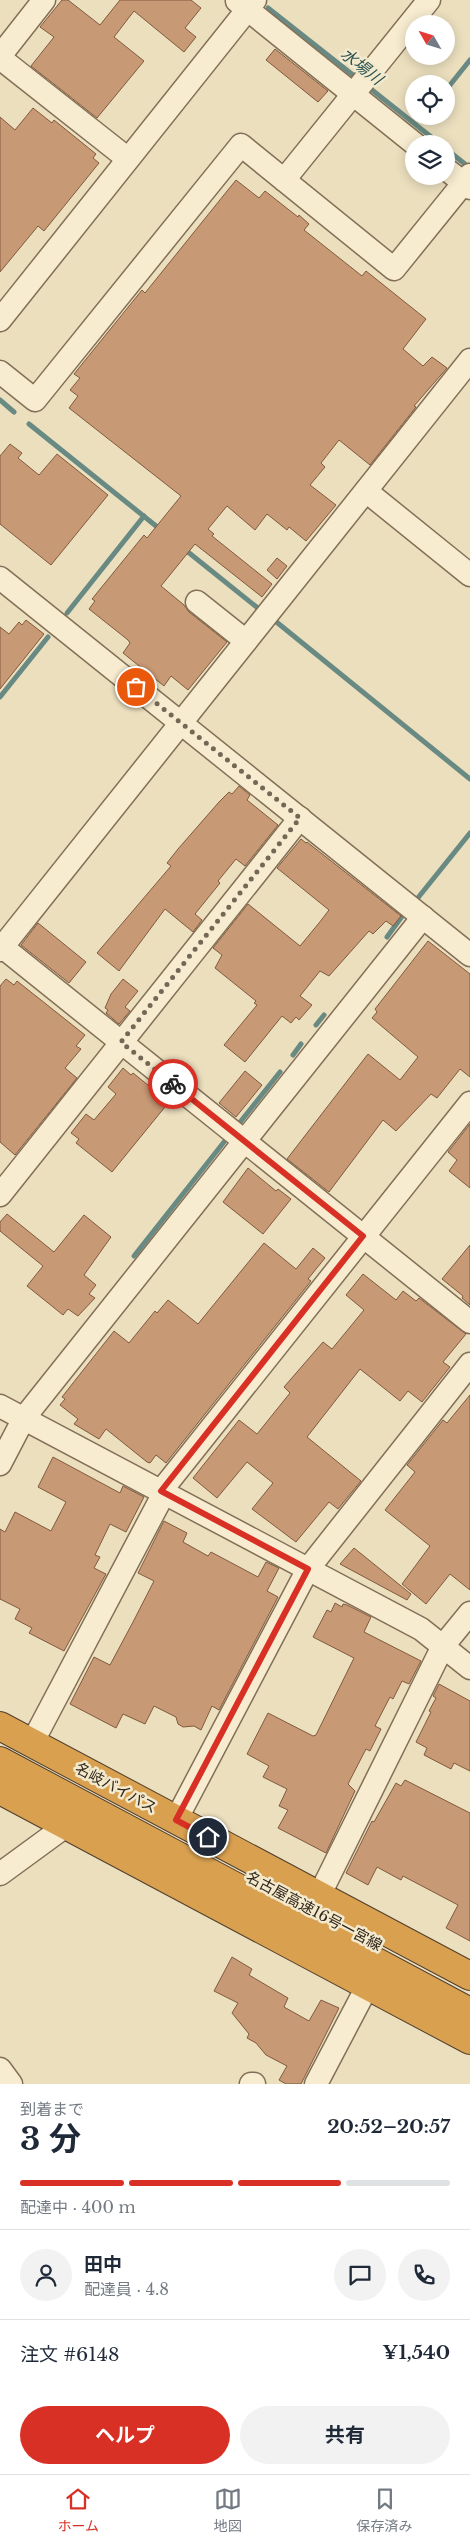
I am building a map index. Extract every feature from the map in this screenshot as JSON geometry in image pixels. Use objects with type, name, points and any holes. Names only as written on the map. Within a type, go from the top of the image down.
[{"type":"highway","name":"名岐バイパス","points":[[0,1726],[470,1976]]},
{"type":"highway","points":[[2,1769],[67,1825],[470,2040]]},
{"type":"highway","points":[[2,1769],[470,2012]]},
{"type":"highway","points":[[2,1769],[470,2035]]},
{"type":"highway","name":"名古屋高速16号一宮線","points":[[2,1769],[470,1994]]},
{"type":"street","points":[[44,0],[0,57],[128,159]]},
{"type":"street","points":[[284,180],[429,0]]},
{"type":"street","points":[[0,320],[128,159],[246,3],[359,87],[406,135]]},
{"type":"street","points":[[0,372],[35,400],[241,145],[394,269],[468,180],[455,174]]},
{"type":"street","points":[[468,366],[1,948],[470,1322]]},
{"type":"street","points":[[366,491],[470,575]]},
{"type":"street","points":[[0,578],[470,955]]},
{"type":"street","points":[[197,602],[246,642]]},
{"type":"street","points":[[0,1195],[300,818]]},
{"type":"street","points":[[0,1464],[24,1418],[423,917]]},
{"type":"street","points":[[32,1743],[163,1492],[470,1102]]},
{"type":"street","points":[[176,1820],[308,1569],[470,1364]]},
{"type":"street","points":[[0,1406],[421,1629],[470,1668]]},
{"type":"street","points":[[319,1896],[443,1646],[470,1614]]},
{"type":"street","points":[[0,1874],[67,1825]]},
{"type":"street","points":[[316,2084],[368,1985]]},
{"type":"street","points":[[0,2069],[11,2084]]},
{"type":"building","points":[[62,0],[68,0],[100,25],[120,0],[191,0],[201,8],[185,28],[196,37],[184,52],[134,11],[114,37],[144,61],[97,118],[31,66],[54,37],[40,27]]},
{"type":"building","points":[[275,49],[328,91],[318,102],[266,60]]},
{"type":"building","points":[[33,108],[52,123],[54,120],[96,154],[93,158],[99,163],[44,231],[38,226],[0,272],[0,117],[15,130]]},
{"type":"building","points":[[236,180],[259,198],[265,191],[298,217],[299,215],[309,224],[304,230],[362,276],[366,271],[426,319],[403,349],[423,366],[432,357],[447,368],[414,406],[416,407],[370,465],[339,440],[321,463],[325,467],[310,485],[336,505],[306,541],[289,527],[287,530],[267,514],[255,530],[227,506],[208,529],[214,534],[212,536],[272,584],[262,597],[195,544],[161,586],[184,605],[189,612],[227,642],[188,690],[171,676],[164,686],[123,653],[130,643],[128,640],[89,609],[95,601],[92,599],[144,535],[147,538],[181,496],[69,408],[78,396],[70,390],[80,378],[74,374],[142,290],[145,293]]},
{"type":"building","points":[[10,444],[22,453],[18,458],[39,475],[57,454],[108,495],[51,565],[0,524],[0,456]]},
{"type":"building","points":[[277,558],[287,566],[277,579],[267,570]]},
{"type":"building","points":[[26,620],[44,634],[0,689],[0,627],[9,634],[19,622],[22,625]]},
{"type":"building","points":[[239,786],[250,795],[247,800],[278,825],[245,866],[236,859],[218,881],[220,883],[195,914],[202,920],[193,932],[165,909],[119,971],[97,953],[171,866],[167,863],[178,849],[219,802],[229,792],[232,794]]},
{"type":"building","points":[[301,839],[401,916],[393,926],[386,921],[373,934],[369,931],[329,976],[320,971],[300,996],[312,1005],[299,1020],[296,1017],[291,1023],[282,1016],[245,1062],[224,1045],[257,1005],[254,1003],[256,1001],[215,968],[222,955],[213,948],[248,904],[300,946],[319,923],[329,910],[277,868]]},
{"type":"building","points":[[38,923],[86,962],[69,983],[21,945]]},
{"type":"building","points":[[428,941],[470,974],[470,1077],[460,1069],[437,1098],[431,1094],[396,1131],[383,1120],[329,1192],[287,1159],[368,1054],[400,1080],[418,1057],[372,1018],[377,1012],[375,1009]]},
{"type":"building","points":[[6,979],[14,985],[17,981],[85,1035],[76,1046],[81,1049],[65,1068],[77,1078],[15,1155],[0,1142],[0,986]]},
{"type":"building","points":[[123,979],[138,991],[125,1007],[130,1011],[119,1024],[106,1013],[108,1010],[105,1008],[111,994]]},
{"type":"building","points":[[123,1068],[131,1075],[133,1073],[169,1102],[112,1172],[76,1143],[79,1139],[71,1133],[86,1114],[94,1120],[116,1094],[108,1087]]},
{"type":"building","points":[[245,1071],[262,1085],[236,1117],[219,1103]]},
{"type":"building","points":[[470,1124],[470,1188],[449,1171],[457,1160],[448,1152]]},
{"type":"building","points":[[248,1168],[276,1191],[278,1189],[291,1199],[263,1234],[223,1202]]},
{"type":"building","points":[[7,1214],[54,1252],[84,1215],[111,1237],[84,1275],[96,1285],[89,1294],[95,1298],[78,1316],[68,1309],[63,1315],[27,1286],[43,1266],[0,1231],[0,1222]]},
{"type":"building","points":[[264,1243],[296,1269],[313,1248],[325,1258],[308,1279],[311,1281],[166,1463],[156,1455],[150,1463],[147,1462],[106,1429],[99,1439],[74,1424],[78,1419],[60,1405],[65,1399],[62,1397],[114,1331],[129,1343],[155,1311],[157,1313],[168,1300],[198,1324]]},
{"type":"building","points":[[470,1245],[470,1305],[462,1298],[463,1296],[442,1279]]},
{"type":"building","points":[[363,1274],[396,1300],[403,1291],[416,1301],[419,1298],[466,1334],[443,1362],[450,1367],[422,1402],[408,1391],[400,1401],[360,1369],[307,1437],[361,1481],[338,1509],[329,1502],[296,1542],[252,1509],[273,1483],[247,1462],[217,1498],[193,1478],[239,1420],[257,1434],[290,1393],[284,1387],[323,1342],[332,1349],[364,1310],[346,1295]]},
{"type":"building","points":[[470,1395],[470,1590],[450,1574],[426,1604],[402,1584],[430,1546],[385,1510],[415,1472],[407,1465],[443,1420],[447,1423]]},
{"type":"building","points":[[53,1457],[120,1493],[123,1486],[144,1497],[126,1532],[110,1524],[95,1555],[100,1557],[94,1568],[106,1574],[64,1651],[29,1633],[32,1628],[15,1619],[20,1609],[0,1599],[0,1529],[5,1532],[15,1512],[51,1531],[66,1502],[38,1487]]},
{"type":"building","points":[[164,1521],[187,1533],[183,1542],[208,1556],[211,1552],[258,1577],[266,1562],[279,1568],[267,1591],[278,1597],[219,1710],[212,1706],[201,1730],[194,1726],[183,1727],[178,1724],[176,1717],[154,1706],[145,1724],[123,1714],[116,1728],[70,1704],[94,1657],[110,1665],[133,1622],[154,1581],[138,1573]]},
{"type":"building","points":[[354,1548],[411,1594],[407,1600],[340,1564]]},
{"type":"building","points":[[335,1603],[342,1607],[343,1604],[347,1605],[371,1617],[364,1632],[421,1661],[409,1684],[402,1681],[393,1699],[390,1697],[375,1726],[381,1729],[370,1751],[366,1749],[348,1784],[355,1791],[326,1853],[278,1828],[288,1810],[279,1806],[287,1789],[263,1777],[269,1766],[247,1754],[268,1713],[313,1736],[316,1735],[354,1658],[313,1637],[327,1610],[331,1612]]},
{"type":"building","points":[[439,1684],[470,1701],[470,1771],[454,1763],[451,1769],[424,1755],[427,1748],[416,1742],[431,1712],[429,1711],[436,1698],[433,1696]]},
{"type":"building","points":[[405,1780],[470,1813],[470,1941],[446,1928],[458,1905],[403,1876],[401,1880],[377,1867],[368,1885],[346,1873],[372,1821],[374,1822],[396,1783],[401,1786]]},
{"type":"building","points":[[232,1957],[252,1969],[249,1975],[288,1998],[284,2007],[309,2021],[321,2000],[339,2008],[301,2084],[286,2084],[279,2080],[287,2066],[266,2055],[256,2043],[247,2038],[249,2034],[232,2013],[238,2003],[214,1991]]},
{"type":"waterway","name":"水場川","points":[[268,8],[358,79]]},
{"type":"waterway","points":[[455,79],[470,60]]},
{"type":"waterway","name":"水場川","points":[[367,86],[429,135]]},
{"type":"waterway","name":"水場川","points":[[455,156],[470,168]]},
{"type":"waterway","points":[[0,400],[14,412]]},
{"type":"waterway","points":[[29,424],[161,530]]},
{"type":"waterway","points":[[67,613],[144,516]]},
{"type":"waterway","points":[[183,548],[259,609]]},
{"type":"waterway","points":[[274,620],[470,779]]},
{"type":"waterway","points":[[0,697],[48,637]]},
{"type":"waterway","points":[[417,899],[470,833]]},
{"type":"waterway","points":[[387,937],[403,915]]},
{"type":"waterway","points":[[316,1025],[324,1015]]},
{"type":"waterway","points":[[293,1055],[301,1044]]},
{"type":"waterway","points":[[237,1126],[280,1072]]},
{"type":"waterway","points":[[134,1256],[224,1142]]},
{"type":"way so far","points":[[136,687],[300,818],[121,1042],[173,1084]]},
{"type":"route","points":[[173,1084],[363,1236],[161,1491],[308,1569],[176,1820],[208,1837]]}]
